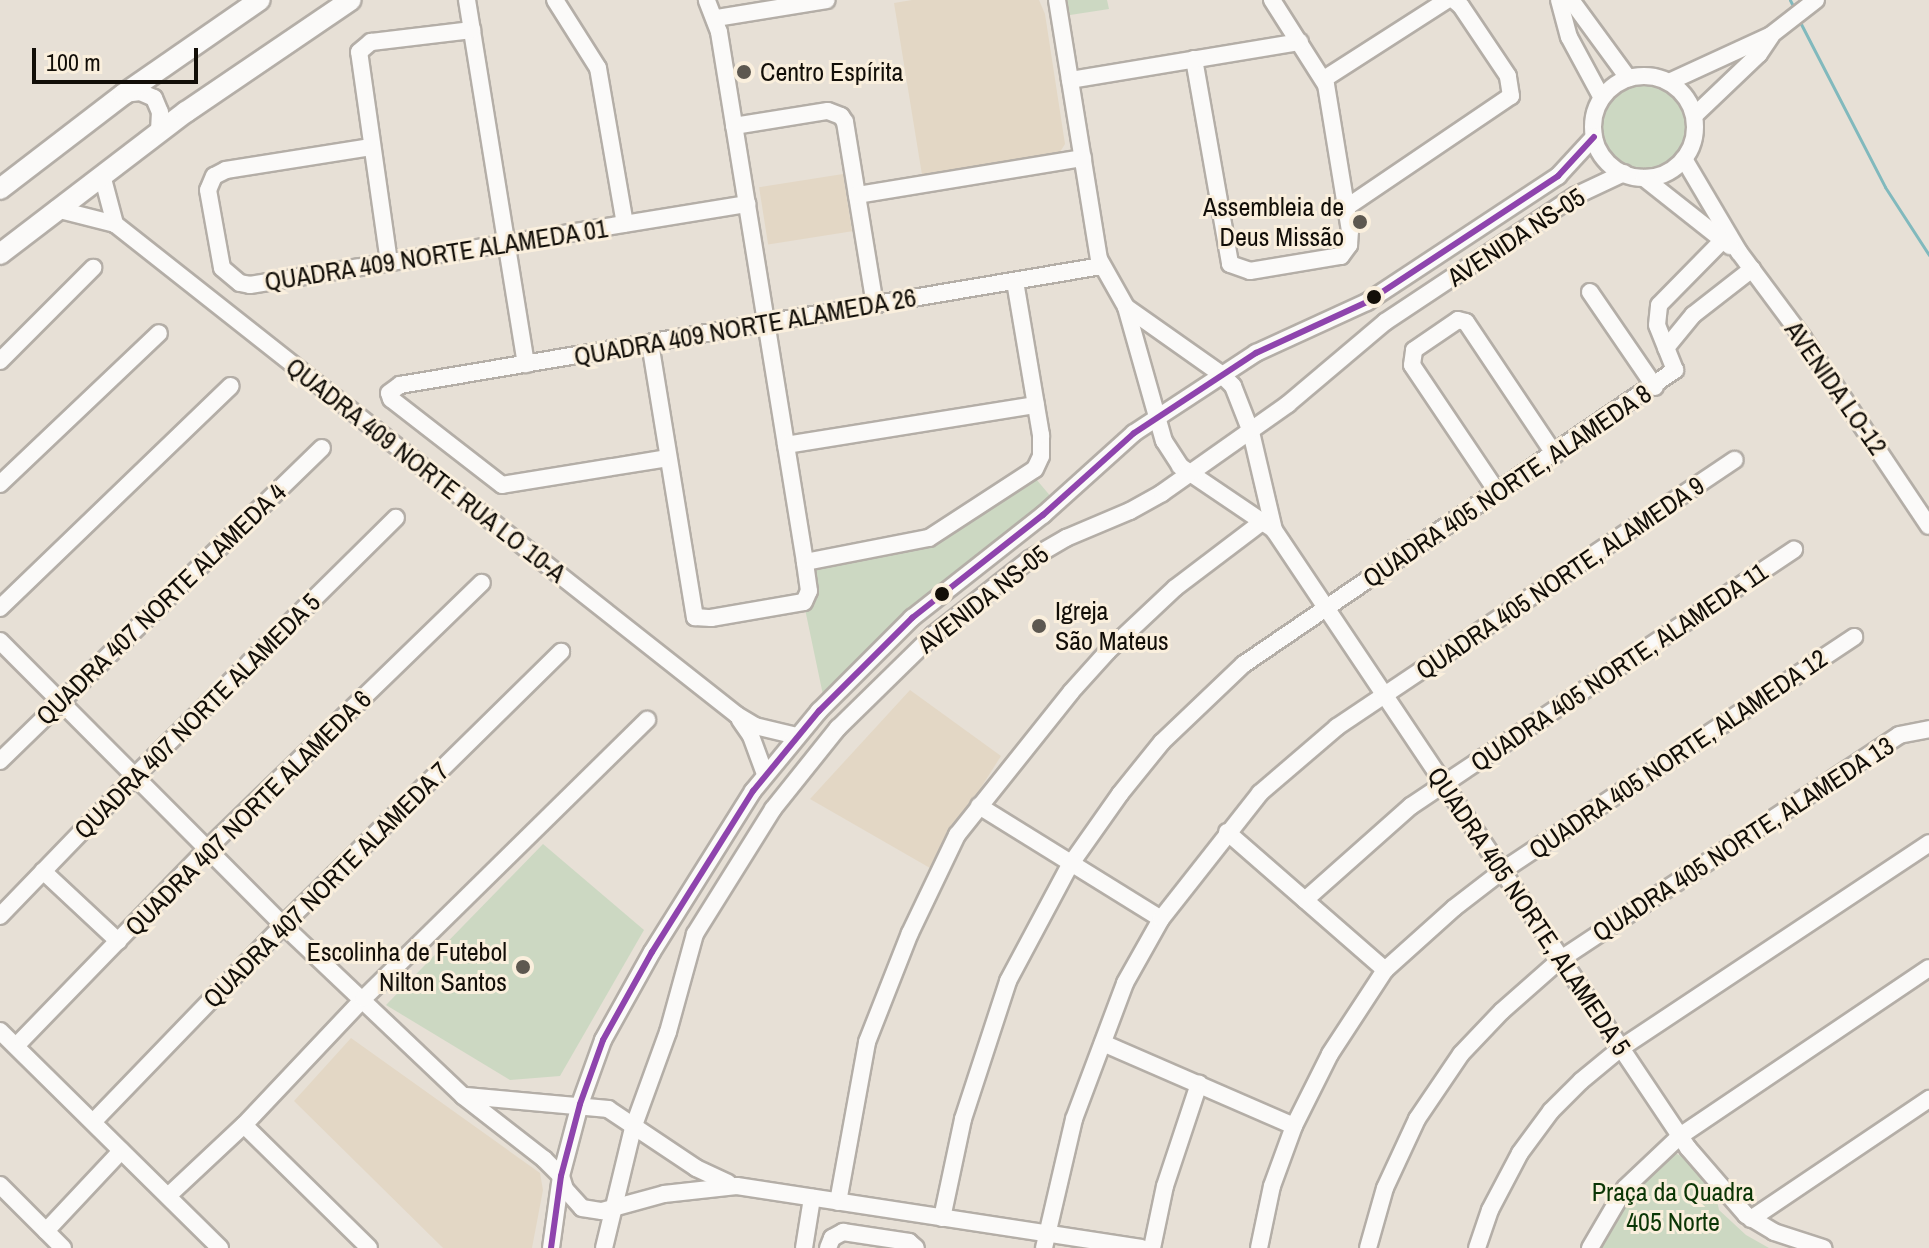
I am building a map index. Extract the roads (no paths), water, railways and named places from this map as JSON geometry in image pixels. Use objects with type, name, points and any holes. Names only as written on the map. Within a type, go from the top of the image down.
[{"type":"main road","points":[[0,189],[124,94],[260,0]]},
{"type":"main road","points":[[1,252],[159,132],[351,0]]},
{"type":"street","points":[[467,0],[526,364]]},
{"type":"street","points":[[650,343],[695,617],[711,618],[794,605],[808,597],[805,562],[716,18],[707,0]]},
{"type":"street","points":[[716,18],[827,0]]},
{"type":"street","points":[[1057,0],[1101,266],[1126,307],[1168,451],[1191,474],[1268,526]]},
{"type":"street","points":[[1194,59],[1227,257],[1236,268],[1250,271],[1335,257],[1348,247],[1351,233],[1324,79],[1272,0]]},
{"type":"street","points":[[1412,0],[1422,15]]},
{"type":"street","points":[[1324,79],[1447,0]]},
{"type":"street","points":[[1347,207],[1506,101],[1512,92],[1508,76],[1454,0]]},
{"type":"street","points":[[1559,0],[1569,37],[1602,98]]},
{"type":"street","points":[[1571,0],[1628,78]]},
{"type":"street","points":[[1669,82],[1771,35],[1816,0]]},
{"type":"street","points":[[560,2],[598,68],[625,224]]},
{"type":"street","points":[[389,262],[359,71],[360,49],[371,42],[472,30]]},
{"type":"street","points":[[1695,115],[1759,54],[1771,35]]},
{"type":"street","points":[[1070,80],[1300,42]]},
{"type":"street","points":[[1656,77],[1669,82],[1681,90],[1695,115],[1692,146],[1684,159],[1659,176],[1644,178],[1624,173],[1603,157],[1594,137],[1595,111],[1602,98],[1628,78],[1656,77]]},
{"type":"street","points":[[124,94],[140,92],[154,98],[160,112],[159,132]]},
{"type":"street","points":[[734,126],[828,111],[836,113],[845,122],[875,305]]},
{"type":"street","name":"AVENIDA NS-05","points":[[551,1248],[561,1176],[580,1104],[603,1040],[625,998],[765,774],[797,736],[912,618],[1043,515],[1118,445],[1221,374],[1281,339],[1367,302],[1558,176],[1594,137]]},
{"type":"street","name":"QUADRA 409 NORTE ALAMEDA 01","points":[[371,147],[226,170],[212,178],[208,190],[219,264],[240,283],[250,285],[747,204]]},
{"type":"street","points":[[857,195],[1083,158]]},
{"type":"street","name":"AVENIDA LO-12","points":[[1684,159],[1739,252],[1803,338],[1929,526]]},
{"type":"street","name":"AVENIDA NS-05","points":[[604,1248],[633,1128],[668,1032],[695,934],[773,809],[818,750],[904,661],[983,594],[1055,543],[1143,505],[1191,474],[1251,432],[1385,322],[1575,196],[1624,173]]},
{"type":"street","points":[[102,175],[115,224]]},
{"type":"street","name":"AVENIDA LO-12","points":[[1644,178],[1739,252]]},
{"type":"street","name":"QUADRA 409 NORTE RUA LO 10-A","points":[[56,209],[115,224],[737,715],[755,726],[797,736]]},
{"type":"street","name":"QUADRA 405 NORTE, ALAMEDA 8","points":[[942,1218],[963,1119],[988,1033],[1008,981],[1070,865],[1162,742],[1244,664],[1655,387],[1675,370],[1657,325],[1659,305],[1722,241]]},
{"type":"street","name":"QUADRA 409 NORTE ALAMEDA 26","points":[[668,458],[502,485],[391,399],[390,390],[400,385],[1101,266]]},
{"type":"street","points":[[0,361],[93,268]]},
{"type":"street","points":[[1666,348],[1693,315],[1752,269]]},
{"type":"street","points":[[805,562],[929,538],[1030,474],[1039,461],[1042,446],[1015,281]]},
{"type":"street","points":[[1590,292],[1655,387]]},
{"type":"street","points":[[1126,307],[1221,374],[1237,394],[1251,432],[1268,526]]},
{"type":"street","points":[[1498,493],[1412,365],[1414,350],[1458,320],[1466,322],[1555,455]]},
{"type":"street","points":[[0,484],[159,333]]},
{"type":"street","points":[[0,608],[231,386]]},
{"type":"street","points":[[786,445],[1036,405]]},
{"type":"street","name":"QUADRA 407 NORTE ALAMEDA 4","points":[[0,761],[322,448]]},
{"type":"street","name":"QUADRA 405 NORTE, ALAMEDA 9","points":[[1046,1241],[1074,1119],[1125,983],[1161,919],[1260,793],[1337,727],[1735,460]]},
{"type":"street","name":"QUADRA 407 NORTE ALAMEDA 5","points":[[0,916],[135,776],[396,518]]},
{"type":"street","points":[[838,1202],[867,1042],[910,933],[957,835],[1108,651],[1175,588],[1268,526]]},
{"type":"street","name":"QUADRA 405 NORTE, ALAMEDA 5","points":[[1268,526],[1680,1136],[1721,1190],[1751,1219],[1774,1232],[1823,1248]]},
{"type":"street","name":"QUADRA 405 NORTE, ALAMEDA 11","points":[[1305,900],[1372,838],[1444,783],[1794,550]]},
{"type":"street","name":"QUADRA 407 NORTE ALAMEDA 6","points":[[16,1046],[206,850],[482,583]]},
{"type":"street","name":"QUADRA 405 NORTE, ALAMEDA 12","points":[[1259,1248],[1272,1186],[1294,1126],[1330,1054],[1385,970],[1454,908],[1502,871],[1854,637]]},
{"type":"street","points":[[0,641],[283,925],[364,998],[463,1096],[561,1176],[565,1189],[582,1208],[614,1208],[676,1192],[737,1186]]},
{"type":"street","name":"QUADRA 407 NORTE ALAMEDA 7","points":[[94,1121],[283,925],[561,652]]},
{"type":"street","name":"QUADRA 409 NORTE RUA LO 10-A","points":[[737,715],[751,736],[765,774]]},
{"type":"street","points":[[168,1196],[244,1125],[364,998],[647,720]]},
{"type":"street","name":"QUADRA 405 NORTE, ALAMEDA 13","points":[[1368,1248],[1389,1176],[1442,1079],[1482,1031],[1561,959],[1899,735],[1929,731]]},
{"type":"street","points":[[979,806],[1161,919]]},
{"type":"street","points":[[1227,832],[1385,970]]},
{"type":"street","points":[[1477,1248],[1495,1199],[1527,1141],[1560,1101],[1621,1048],[1929,843]]},
{"type":"street","points":[[43,871],[118,941]]},
{"type":"street","points":[[1590,1248],[1625,1188],[1680,1136],[1929,968]]},
{"type":"street","points":[[0,1031],[220,1248]]},
{"type":"street","points":[[1103,1043],[1294,1126]]},
{"type":"street","points":[[1152,1248],[1165,1186],[1199,1084]]},
{"type":"street","points":[[463,1096],[503,1102],[580,1104],[608,1109],[706,1174],[737,1186],[942,1218],[1046,1241],[1141,1248]]},
{"type":"street","points":[[1751,1219],[1929,1099]]},
{"type":"street","points":[[244,1125],[369,1248]]},
{"type":"street","points":[[46,1231],[121,1151]]},
{"type":"street","points":[[0,1185],[63,1248]]},
{"type":"street","points":[[804,1248],[812,1198]]},
{"type":"street","points":[[828,1248],[832,1238],[843,1232],[909,1242],[916,1248]]},
{"type":"waterway","points":[[1790,0],[1793,6]]},
{"type":"waterway","points":[[1801,24],[1885,187],[1929,255]]},
{"type":"place","name":"Centro Espírita","points":[[744,72]]},
{"type":"place","name":"Assembleia de Deus Missão","points":[[1360,222]]},
{"type":"place","name":"Igreja São Mateus","points":[[1039,626]]},
{"type":"place","name":"Escolinha de Futebol Nilton Santos","points":[[523,967]]},
{"type":"park label","name":"Praça da Quadra 405 Norte","points":[[1673,1207]]}]
